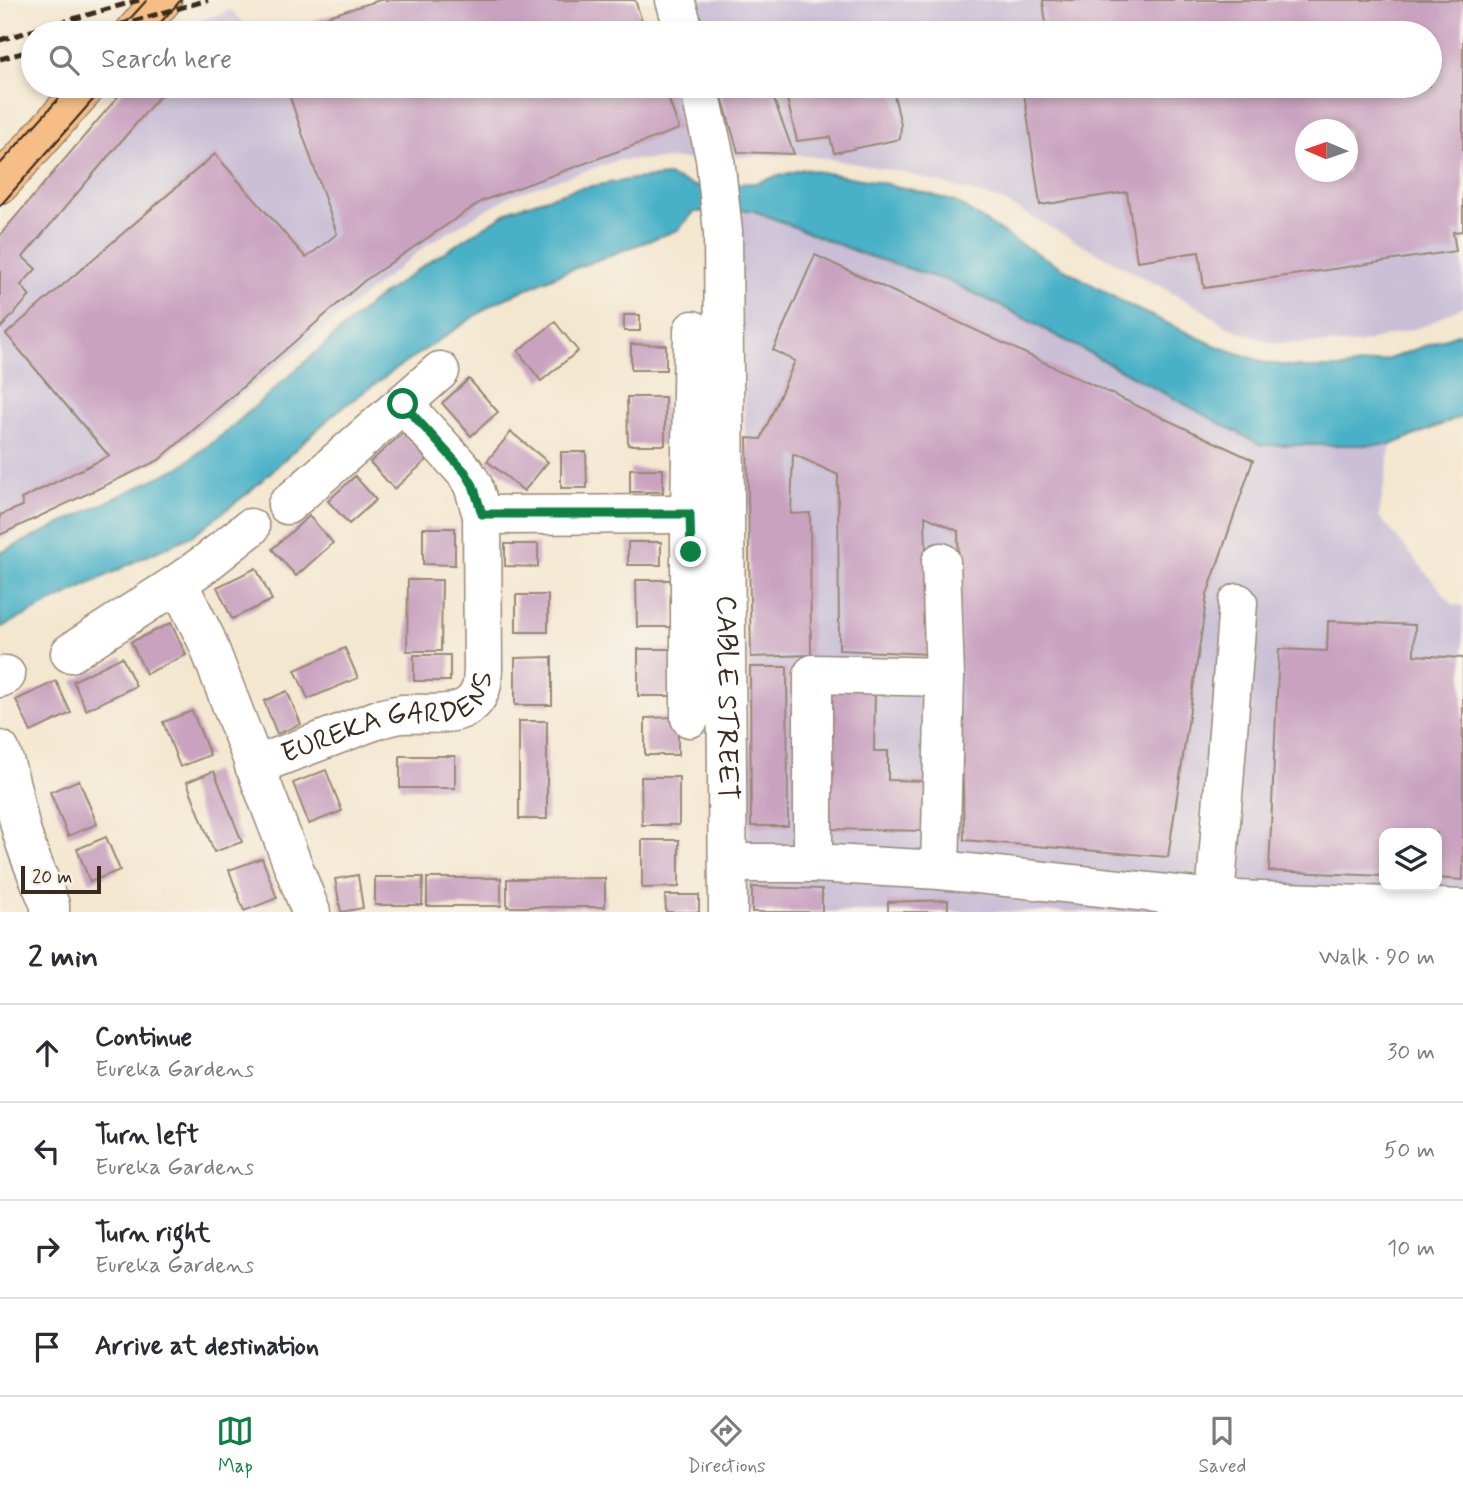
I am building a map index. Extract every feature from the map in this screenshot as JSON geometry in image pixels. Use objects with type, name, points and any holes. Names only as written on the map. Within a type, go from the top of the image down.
[{"type":"highway","points":[[144,21],[162,0]]},
{"type":"highway","points":[[0,184],[76,98]]},
{"type":"street","points":[[675,0],[681,21]]},
{"type":"street","name":"CABLE STREET","points":[[702,98],[715,158],[723,232],[728,912]]},
{"type":"street","points":[[690,718],[693,330]]},
{"type":"street","points":[[287,505],[440,372]]},
{"type":"street","name":"EUREKA GARDENS","points":[[254,765],[379,719],[400,714],[462,711],[473,702],[481,689],[482,514],[476,492],[465,472],[403,404]]},
{"type":"street","points":[[482,514],[690,514]]},
{"type":"street","points":[[70,653],[192,573],[250,528]]},
{"type":"street","points":[[940,870],[945,677],[941,562]]},
{"type":"street","points":[[192,573],[206,639],[311,912]]},
{"type":"street","points":[[1214,905],[1238,603]]},
{"type":"street","points":[[813,863],[813,674],[945,677]]},
{"type":"street","points":[[0,750],[13,789],[21,831],[50,905],[50,912]]},
{"type":"street","points":[[729,863],[813,863],[940,870],[1214,905],[1463,909]]},
{"type":"shaded area","points":[[692,0],[1463,0],[1463,306],[1424,326],[1358,344],[1272,343],[1228,327],[1198,307],[1000,200],[902,172],[835,160],[794,154],[735,157],[728,138],[720,98],[1442,98],[1442,21],[699,21]]},
{"type":"shaded area","points":[[231,10],[242,21],[200,21]]},
{"type":"shaded area","points":[[117,98],[675,98],[695,159],[618,160],[511,195],[428,244],[159,460],[0,539],[0,235]]},
{"type":"shaded area","points":[[738,210],[752,210],[862,254],[948,281],[1003,307],[1261,445],[1391,445],[1379,516],[1453,605],[1463,606],[1463,912],[748,912],[749,555]]},
{"type":"water","points":[[803,169],[873,181],[955,202],[1017,242],[1130,306],[1214,345],[1266,363],[1305,368],[1344,368],[1386,360],[1463,332],[1463,416],[1391,445],[1261,445],[1003,307],[948,281],[862,254],[752,210],[694,212],[678,230],[557,275],[493,304],[335,413],[248,493],[192,536],[0,628],[0,553],[180,467],[226,432],[375,300],[430,261],[513,209],[575,189],[633,179],[668,176],[694,186],[755,183]]},
{"type":"building","points":[[380,0],[635,0],[642,21],[312,21]]},
{"type":"building","points":[[1043,0],[1463,0],[1463,231],[1453,232],[1456,251],[1204,288],[1199,252],[1137,261],[1127,192],[1040,205],[1025,98],[1442,98],[1442,21],[1046,21]]},
{"type":"building","points":[[117,98],[158,98],[23,257],[36,269],[21,285],[30,296],[0,329],[0,235]]},
{"type":"building","points":[[290,98],[668,98],[679,129],[482,201],[364,281],[159,460],[0,535],[0,515],[23,506],[21,499],[109,456],[6,334],[215,154],[306,258],[337,234]]},
{"type":"building","points":[[722,98],[773,98],[794,154],[738,152]]},
{"type":"building","points":[[787,98],[895,98],[901,125],[900,139],[834,153],[830,137],[797,141]]},
{"type":"building","points":[[815,255],[1253,460],[1207,595],[1168,857],[964,840],[958,531],[925,516],[929,654],[839,650],[838,475],[793,454],[791,514],[810,513],[811,655],[751,657],[747,438],[761,439],[795,361],[773,350]]},
{"type":"building","points":[[624,315],[640,315],[640,331],[624,331]]},
{"type":"building","points":[[555,322],[578,351],[541,381],[518,351]]},
{"type":"building","points":[[631,344],[666,345],[666,370],[631,370]]},
{"type":"building","points":[[469,379],[498,412],[471,436],[442,403]]},
{"type":"building","points":[[627,397],[665,397],[665,445],[628,445]]},
{"type":"building","points":[[511,432],[548,462],[524,491],[487,461]]},
{"type":"building","points":[[403,433],[427,460],[394,489],[370,462]]},
{"type":"building","points":[[561,452],[586,452],[587,488],[561,488]]},
{"type":"building","points":[[630,469],[663,469],[663,492],[630,492]]},
{"type":"building","points":[[355,476],[376,500],[349,524],[328,501]]},
{"type":"building","points":[[309,516],[333,543],[296,576],[272,549]]},
{"type":"building","points":[[423,528],[455,528],[455,565],[423,564]]},
{"type":"building","points":[[628,542],[661,542],[661,565],[628,565]]},
{"type":"building","points":[[505,544],[538,544],[538,567],[505,566]]},
{"type":"building","points":[[256,568],[272,600],[232,619],[217,587]]},
{"type":"building","points":[[408,580],[442,580],[441,651],[407,651]]},
{"type":"building","points":[[636,580],[674,580],[674,627],[637,627]]},
{"type":"building","points":[[516,595],[548,595],[548,632],[516,632]]},
{"type":"building","points":[[1328,621],[1415,625],[1414,655],[1463,658],[1463,880],[1442,878],[1442,828],[1379,828],[1379,876],[1269,871],[1279,649],[1327,651]]},
{"type":"building","points":[[171,623],[186,655],[146,674],[131,642]]},
{"type":"building","points":[[345,648],[358,678],[308,699],[295,670]]},
{"type":"building","points":[[638,649],[675,649],[675,696],[638,696]]},
{"type":"building","points":[[414,655],[450,655],[450,681],[414,681]]},
{"type":"building","points":[[122,657],[136,686],[86,710],[73,681]]},
{"type":"building","points":[[552,657],[552,705],[515,705],[515,658]]},
{"type":"building","points":[[750,667],[787,667],[788,826],[751,826]]},
{"type":"building","points":[[56,681],[71,713],[31,732],[16,700]]},
{"type":"building","points":[[830,689],[875,690],[874,751],[888,751],[888,780],[927,781],[926,831],[827,829]]},
{"type":"building","points":[[287,691],[301,724],[277,734],[264,701]]},
{"type":"building","points":[[192,711],[210,755],[180,767],[163,722]]},
{"type":"building","points":[[678,717],[678,755],[645,755],[645,718]]},
{"type":"building","points":[[519,721],[547,721],[547,819],[519,819]]},
{"type":"building","points":[[400,756],[455,756],[455,788],[400,788]]},
{"type":"building","points":[[326,770],[342,811],[309,824],[293,783]]},
{"type":"building","points":[[214,771],[242,842],[214,852],[187,782]]},
{"type":"building","points":[[641,777],[679,777],[679,825],[642,825]]},
{"type":"building","points":[[79,780],[97,824],[68,836],[50,792]]},
{"type":"building","points":[[106,837],[120,870],[90,882],[77,849]]},
{"type":"building","points":[[642,840],[679,840],[679,887],[642,888]]},
{"type":"building","points":[[262,858],[277,898],[244,911],[229,870]]},
{"type":"building","points":[[358,875],[363,908],[341,912],[335,879]]},
{"type":"building","points":[[375,877],[423,877],[422,905],[375,905]]},
{"type":"building","points":[[427,878],[501,878],[501,906],[427,906]]},
{"type":"building","points":[[605,878],[605,907],[507,907],[507,879]]},
{"type":"building","points":[[752,887],[822,889],[822,912],[752,912]]},
{"type":"building","points":[[665,895],[699,895],[699,912],[666,912]]},
{"type":"building","points":[[948,900],[948,912],[888,912],[888,902]]},
{"type":"tram line","points":[[128,21],[147,0]]},
{"type":"tram line","points":[[162,21],[181,0]]},
{"type":"tram line","points":[[0,164],[59,98]]},
{"type":"tram line","points":[[0,206],[94,98]]},
{"type":"railway","points":[[66,21],[139,0]]},
{"type":"railway","points":[[133,21],[208,0]]},
{"type":"railway","points":[[0,40],[21,34]]},
{"type":"railway","points":[[0,59],[21,53]]},
{"type":"route","points":[[403,404],[465,472],[473,485],[482,514],[690,514],[691,552]]}]
